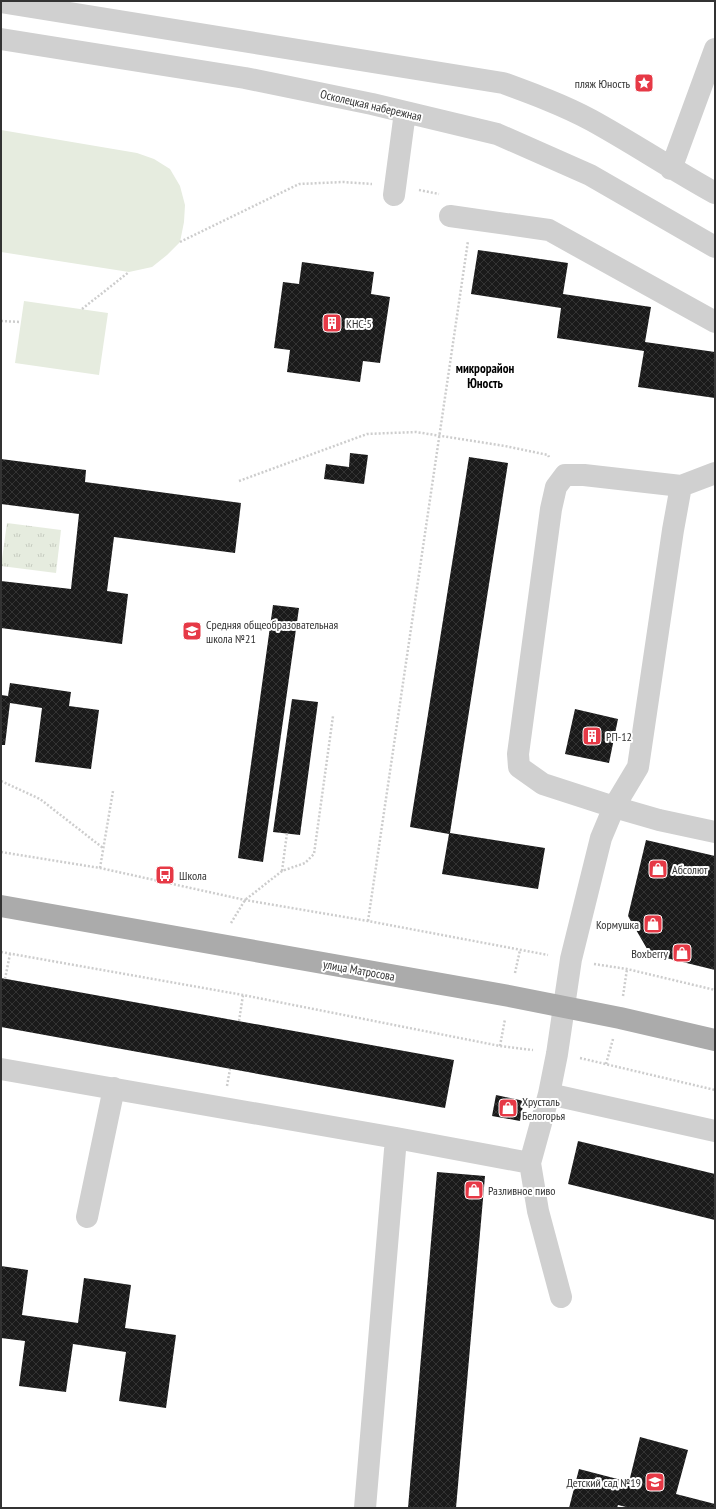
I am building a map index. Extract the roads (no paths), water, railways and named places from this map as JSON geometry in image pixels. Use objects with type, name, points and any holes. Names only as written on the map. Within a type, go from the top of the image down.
[{"type":"main road","name":"улица Матросова","points":[[1,906],[565,1007],[715,1040]]},
{"type":"street","points":[[1,2],[503,83],[544,98],[590,120],[671,169],[715,193]]},
{"type":"street","name":"Осколецкая набережная","points":[[1,39],[245,78],[405,112],[497,134],[590,175],[715,247]]},
{"type":"street","points":[[671,169],[715,49]]},
{"type":"street","points":[[394,190],[405,112]]},
{"type":"street","points":[[447,206],[472,219],[549,230],[715,322]]},
{"type":"street","points":[[715,473],[681,486],[584,475],[566,475],[556,487],[551,509],[518,754],[519,767],[543,784],[659,820],[715,832]]},
{"type":"street","points":[[561,1297],[538,1211],[530,1163],[550,1094],[565,1007],[571,959],[601,838],[614,807],[638,766],[673,530],[681,486]]},
{"type":"street","points":[[1,1069],[530,1163]]},
{"type":"street","points":[[87,1217],[114,1088]]},
{"type":"street","points":[[550,1094],[715,1131]]},
{"type":"street","points":[[365,1508],[396,1138]]},
{"type":"place","name":"пляж Юность","points":[[644,83]]},
{"type":"place","name":"КНС-5","points":[[332,323]]},
{"type":"place","name":"Средняя общеобразовательная школа №21","points":[[192,631]]},
{"type":"place","name":"РП-12","points":[[592,736]]},
{"type":"place","name":"Абсолют","points":[[658,869]]},
{"type":"place","name":"Школа","points":[[165,875]]},
{"type":"place","name":"Кормушка","points":[[653,924]]},
{"type":"place","name":"Boxberry","points":[[682,953]]},
{"type":"place","name":"Хрусталь Белогорья","points":[[508,1108]]},
{"type":"place","name":"Разливное пиво","points":[[474,1190]]},
{"type":"place","name":"Детский сад №19","points":[[655,1482]]},
{"type":"district","name":"микрорайон Юность","points":[[485,376]]}]
